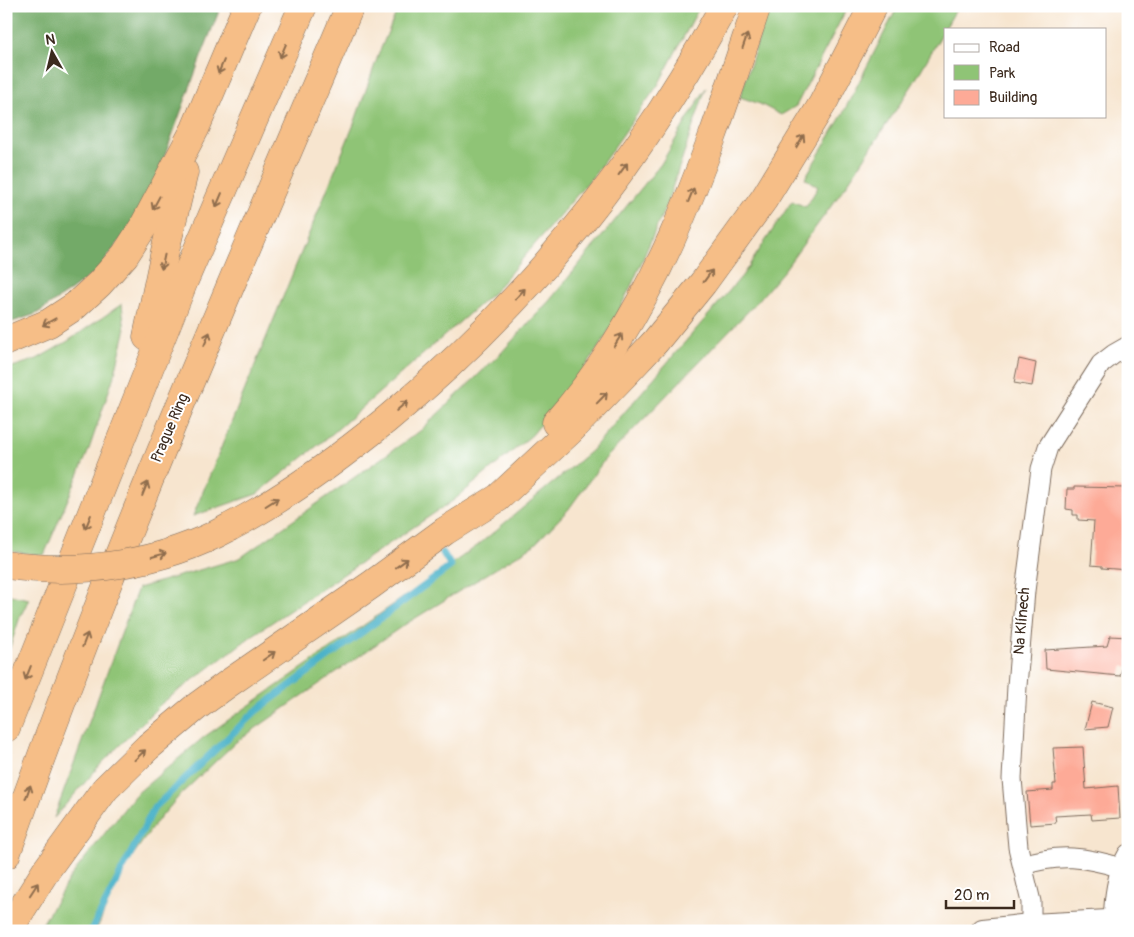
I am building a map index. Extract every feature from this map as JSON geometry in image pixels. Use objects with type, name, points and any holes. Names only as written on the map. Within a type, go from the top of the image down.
[{"type":"highway","points":[[6,341],[35,330],[62,315],[88,296],[125,255],[143,227],[195,129],[247,6]]},
{"type":"highway","points":[[6,728],[184,281],[303,6]]},
{"type":"highway","name":"Prague Ring","points":[[6,855],[71,676],[134,516],[350,6]]},
{"type":"highway","points":[[6,565],[62,569],[88,568],[129,562],[187,546],[230,527],[256,512],[307,479],[369,433],[441,372],[520,294],[561,248],[622,171],[666,105],[724,6]]},
{"type":"highway","points":[[445,531],[548,432],[570,407],[619,339],[682,217],[704,161],[757,6]]},
{"type":"highway","points":[[8,931],[47,869],[94,804],[118,775],[138,756],[196,707],[445,531],[498,498],[555,445],[627,372],[703,283],[774,184],[823,103],[873,6]]},
{"type":"highway","points":[[132,411],[165,251],[195,129]]},
{"type":"street","name":"Na Klínech","points":[[1031,928],[1031,902],[1018,847],[1012,779],[1025,590],[1041,469],[1048,447],[1102,364],[1128,346]]},
{"type":"street","points":[[983,931],[1120,921],[1114,896],[1125,861],[1098,861],[1070,857],[1042,859],[1023,865]]},
{"type":"green space","points":[[6,6],[221,6],[147,204],[98,270],[36,314],[6,324]]},
{"type":"green space","points":[[399,6],[700,6],[658,85],[595,174],[494,292],[332,434],[257,494],[193,516],[354,124],[379,53]]},
{"type":"green space","points":[[769,6],[848,6],[796,106],[781,115],[760,104],[740,97]]},
{"type":"green space","points":[[898,6],[958,6],[913,84],[848,183],[785,269],[757,302],[605,459],[568,510],[534,545],[401,627],[236,742],[180,795],[154,825],[122,871],[96,931],[38,931],[71,876],[135,795],[204,737],[477,546],[591,451],[742,276],[792,201],[806,207],[818,187],[805,178],[841,117]]},
{"type":"green space","points":[[706,88],[667,203],[633,282],[605,338],[573,385],[532,435],[454,500],[253,635],[162,703],[101,764],[54,818],[138,588],[240,558],[420,431],[501,353],[550,300],[661,164]]},
{"type":"green space","points":[[122,304],[125,332],[115,373],[88,452],[44,555],[6,551],[6,369],[37,359],[68,341]]},
{"type":"green space","points":[[6,594],[29,599],[20,617],[6,659]]},
{"type":"building","points":[[1019,359],[1036,363],[1032,386],[1014,383]]},
{"type":"building","points":[[1074,487],[1128,488],[1126,535],[1128,535],[1128,570],[1091,565],[1094,521],[1078,520],[1078,515],[1073,515],[1073,510],[1066,509],[1067,489],[1074,489]]},
{"type":"building","points":[[1110,636],[1128,637],[1128,667],[1123,665],[1120,676],[1046,669],[1045,650],[1107,646]]},
{"type":"building","points":[[1092,702],[1113,707],[1108,727],[1085,729]]},
{"type":"building","points":[[1083,747],[1086,789],[1118,786],[1120,818],[1092,820],[1091,814],[1055,816],[1056,823],[1030,825],[1027,792],[1053,790],[1053,784],[1056,784],[1053,748]]},
{"type":"waterway","points":[[91,931],[154,808],[256,711],[451,566],[443,553]]}]
